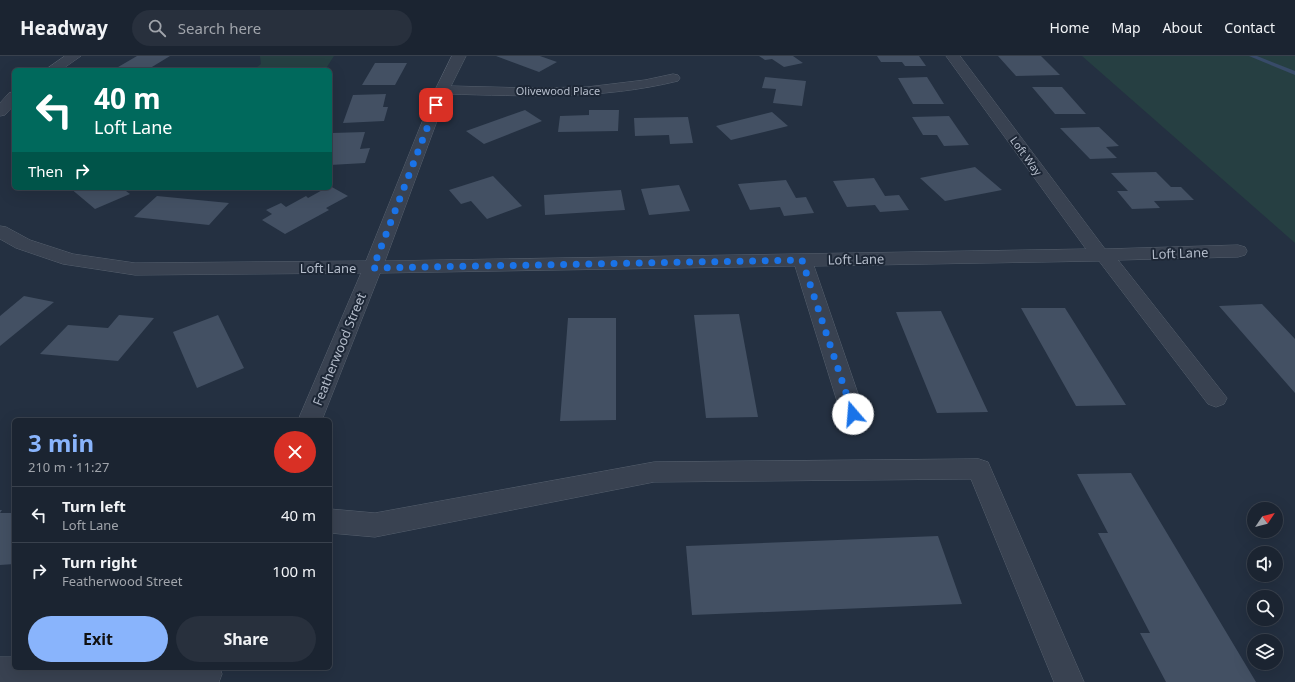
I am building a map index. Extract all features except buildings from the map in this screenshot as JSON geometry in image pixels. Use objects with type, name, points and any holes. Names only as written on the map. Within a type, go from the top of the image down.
[{"type":"street","points":[[55,68],[74,56]]},
{"type":"street","name":"Featherwood Street","points":[[311,418],[373,268],[442,90],[459,56]]},
{"type":"street","name":"Loft Way","points":[[953,56],[1102,255],[1216,398]]},
{"type":"street","name":"Olivewood Place","points":[[442,90],[575,92],[619,90],[646,86],[673,78]]},
{"type":"street","points":[[0,112],[12,98]]},
{"type":"street","name":"Loft Lane","points":[[0,231],[23,244],[70,260],[135,269],[373,268],[1102,255],[1238,251]]},
{"type":"street","points":[[802,260],[853,414]]},
{"type":"street","points":[[332,521],[375,525],[654,472],[979,469],[1069,682]]},
{"type":"street","points":[[0,672],[207,675]]},
{"type":"green space","points":[[260,56],[334,56],[326,68],[256,68],[261,64]]},
{"type":"green space","points":[[1082,56],[1295,56],[1295,243]]},
{"type":"waterway","points":[[1252,56],[1295,73]]},
{"type":"route","points":[[436,105],[373,268],[802,260],[853,414]]}]
